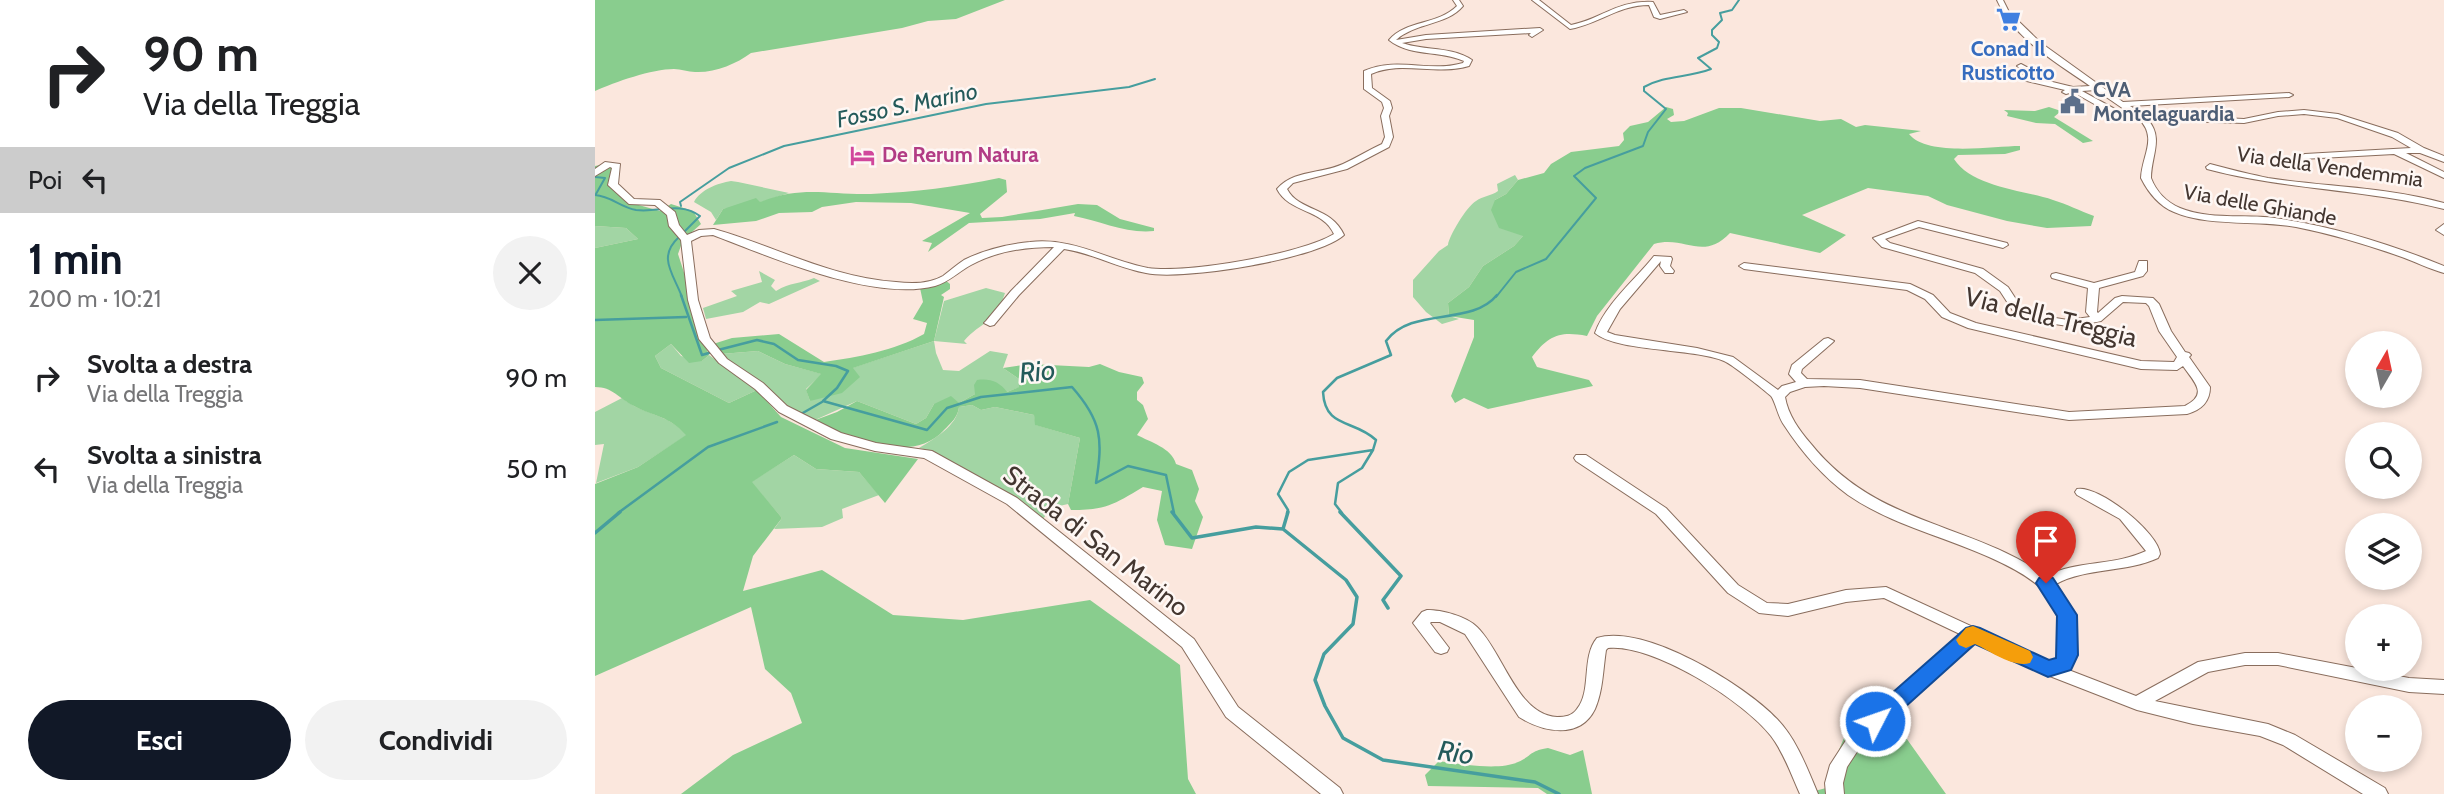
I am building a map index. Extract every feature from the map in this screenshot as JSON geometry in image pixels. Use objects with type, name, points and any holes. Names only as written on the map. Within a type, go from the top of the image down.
[{"type":"street","points":[[682,236],[714,232],[844,278],[918,286],[942,280],[971,261],[1042,244],[1061,246],[1150,271],[1173,273],[1306,250],[1335,240],[1339,235],[1338,230],[1327,218],[1285,196],[1282,189],[1290,181],[1343,167],[1386,145],[1389,137],[1385,116],[1388,108],[1386,101],[1368,89],[1367,73],[1375,68],[1389,66],[1461,66],[1468,60],[1440,50],[1398,45],[1392,40],[1394,36],[1455,12],[1460,6],[1457,0]]},
{"type":"street","points":[[1535,0],[1570,27],[1579,25],[1612,6],[1631,1],[1651,3],[1656,16],[1660,17],[1684,12]]},
{"type":"street","points":[[2000,0],[2006,13],[2051,56],[2140,116]]},
{"type":"street","points":[[1398,45],[1403,40],[1418,37],[1540,30],[1532,35]]},
{"type":"street","points":[[2021,66],[2033,74],[2023,78],[2070,90],[2122,116],[2244,121],[2278,114],[2320,113],[2376,128],[2444,159]]},
{"type":"street","points":[[2070,90],[2097,88]]},
{"type":"street","points":[[2121,104],[2289,95]]},
{"type":"street","name":"Via delle Ghiande","points":[[2140,116],[2155,134],[2146,178],[2159,197],[2172,208],[2200,215],[2285,222],[2390,249],[2444,270]]},
{"type":"street","points":[[2305,157],[2421,150]]},
{"type":"street","points":[[2398,153],[2444,175]]},
{"type":"street","name":"Strada di San Marino","points":[[595,173],[608,164],[617,166],[613,185],[632,202],[657,202],[672,214],[682,236],[694,300],[705,339],[715,352],[759,386],[783,409],[825,431],[876,447],[927,454],[1012,501],[1188,643],[1232,712],[1334,794]]},
{"type":"street","name":"Via della Vendemmia","points":[[2210,167],[2294,185],[2393,195],[2444,206]]},
{"type":"street","name":"Via della Treggia","points":[[1804,383],[1860,384],[2060,415],[2154,413],[2187,410],[2199,404],[2205,396],[2199,376],[2165,331],[2154,304],[2149,300],[2126,298],[2119,300],[2097,318],[2068,323],[2025,314],[2017,309],[2004,289],[1979,271],[1886,246],[1878,238],[1918,224],[2003,245]]},
{"type":"street","points":[[2444,227],[2441,230],[2444,232]]},
{"type":"street","points":[[990,323],[1061,246]]},
{"type":"street","points":[[1669,271],[1665,266],[1667,259],[1658,258],[1634,289],[1612,310],[1601,333],[1612,338],[1729,359],[1779,397]]},
{"type":"street","points":[[2056,276],[2094,286],[2139,274],[2143,271],[2143,263]]},
{"type":"street","name":"Via della Treggia","points":[[1744,266],[1910,287],[1929,297],[1946,315],[1972,326],[2141,365],[2177,366],[2185,355]]},
{"type":"street","points":[[2094,286],[2091,312],[2097,318]]},
{"type":"street","points":[[1828,341],[1796,368],[1795,374],[1804,383],[1786,389],[1779,397],[1779,406],[1789,424],[1830,475],[1892,514],[2025,569],[2046,583],[2067,615],[2068,655],[2063,664],[2048,669]]},
{"type":"street","points":[[1581,458],[1661,511],[1733,589],[1754,605],[1764,609],[1788,610],[1846,596],[1887,592],[2048,669],[2137,703],[2193,717],[2262,729],[2289,740],[2379,794]]},
{"type":"street","points":[[2046,583],[2061,573],[2083,567],[2132,561],[2153,554],[2153,549],[2125,516],[2082,492]]},
{"type":"street","points":[[1441,648],[1421,623],[1423,618],[1442,616],[1471,630],[1525,712],[1534,719],[1556,724],[1579,718],[1587,709],[1598,648],[1603,642],[1623,639],[1662,652],[1688,665],[1769,722],[1790,747],[1809,794]]},
{"type":"street","points":[[1835,794],[1834,783],[1839,765],[1858,736],[1973,634]]},
{"type":"street","points":[[2137,703],[2204,666],[2245,659],[2278,659],[2409,685],[2444,687]]},
{"type":"green space","points":[[595,0],[1005,0],[956,19],[928,21],[902,28],[751,53],[732,64],[710,71],[655,71],[595,91]]},
{"type":"green space","points":[[1666,107],[1673,109],[1674,115],[1667,119],[1671,122],[1684,121],[1719,108],[1741,108],[1820,121],[1841,119],[1856,127],[1865,125],[1921,131],[1909,134],[1930,146],[1961,149],[2020,146],[2020,150],[2005,154],[1958,155],[1954,159],[1962,168],[1985,182],[2058,202],[2094,216],[2091,226],[2047,228],[2007,221],[1947,205],[1928,196],[1868,188],[1802,215],[1846,235],[1820,253],[1730,233],[1711,246],[1665,242],[1654,244],[1597,316],[1587,336],[1556,336],[1532,357],[1537,367],[1589,380],[1593,386],[1488,409],[1464,398],[1455,403],[1451,396],[1474,337],[1474,320],[1449,316],[1448,303],[1469,287],[1483,266],[1514,246],[1523,236],[1499,228],[1491,210],[1495,200],[1506,194],[1518,180],[1544,173],[1551,164],[1571,152],[1619,146],[1624,140],[1623,133],[1630,126],[1648,122]]},
{"type":"green space","points":[[2049,107],[2061,111],[2054,117],[2093,141],[2083,143],[2055,124],[2036,123],[2007,116],[2008,113],[2004,110],[2035,111]]},
{"type":"green space","points":[[595,166],[612,166],[611,184],[628,202],[660,211],[671,204],[693,211],[701,224],[683,240],[678,254],[690,291],[690,307],[709,355],[702,361],[689,363],[671,344],[655,356],[661,368],[729,403],[757,390],[781,417],[845,448],[918,459],[885,503],[859,472],[816,469],[794,455],[752,482],[782,518],[753,556],[743,591],[822,570],[893,615],[963,620],[1090,600],[1180,665],[1188,779],[1196,794],[681,794],[733,755],[802,723],[791,693],[765,669],[751,607],[595,676],[595,484],[638,467],[686,435],[668,420],[634,406],[611,391],[595,387],[595,248],[638,239],[626,228],[595,226]]},
{"type":"green space","points":[[1515,175],[1518,180],[1506,194],[1495,200],[1524,235],[1514,246],[1483,266],[1469,287],[1448,303],[1449,316],[1459,319],[1442,324],[1426,312],[1413,297],[1413,280],[1439,251],[1448,245],[1459,222],[1472,204],[1498,191],[1497,184]]},
{"type":"green space","points":[[999,178],[1006,180],[1007,192],[980,214],[982,218],[1078,204],[1097,205],[1120,219],[1154,228],[1154,231],[1124,229],[1074,216],[1075,213],[1040,219],[969,223],[928,252],[932,243],[922,241],[970,213],[911,203],[856,202],[822,207],[812,212],[779,213],[756,221],[713,225],[723,209],[756,198],[760,202],[802,192],[903,192]]},
{"type":"green space","points":[[731,181],[789,193],[758,203],[723,209],[716,220],[711,212],[694,202],[710,188]]},
{"type":"green space","points":[[595,226],[626,228],[638,239],[595,248]]},
{"type":"green space","points":[[759,271],[775,280],[771,286],[776,291],[814,278],[820,281],[769,304],[760,302],[743,312],[706,319],[703,308],[737,296],[731,291],[762,282]]},
{"type":"green space","points":[[945,280],[950,284],[950,289],[941,295],[944,297],[934,341],[853,368],[860,377],[842,393],[810,401],[806,390],[821,374],[785,364],[758,351],[721,354],[713,344],[732,338],[779,334],[824,362],[901,345],[924,334],[927,323],[913,319],[923,302],[920,288]]},
{"type":"green space","points":[[986,288],[1005,293],[997,311],[964,341],[967,344],[934,341],[944,301]]},
{"type":"green space","points":[[934,341],[943,370],[959,371],[990,351],[1008,354],[1003,368],[1019,379],[1020,387],[1007,392],[975,394],[959,403],[934,404],[926,418],[916,424],[857,401],[815,420],[788,410],[780,399],[721,354],[758,351],[785,364],[822,374],[806,389],[810,401],[852,368]]},
{"type":"green space","points":[[671,344],[681,356],[702,361],[709,355],[757,390],[729,403],[661,368],[655,356]]},
{"type":"green space","points":[[1030,364],[1089,367],[1100,364],[1142,377],[1144,383],[1137,392],[1137,400],[1143,405],[1148,419],[1137,435],[1165,450],[1174,458],[1176,464],[1192,470],[1199,489],[1195,501],[1203,517],[1192,549],[1165,545],[1157,520],[1162,491],[1143,487],[1109,505],[1071,510],[1068,504],[1080,438],[1035,425],[1034,415],[995,407],[981,410],[972,405],[959,407],[952,422],[931,441],[898,447],[861,441],[810,422],[857,401],[916,424],[926,418],[934,404],[951,396],[959,403],[975,394],[974,385],[977,380],[994,382],[1007,392],[1019,387],[1019,379],[1003,368]]},
{"type":"green space","points":[[622,398],[671,422],[687,435],[638,467],[596,483],[604,444],[595,445],[595,412]]},
{"type":"green space","points":[[972,405],[981,410],[995,407],[1034,415],[1036,425],[1080,438],[1068,504],[1051,508],[1043,519],[997,488],[935,453],[919,448],[949,426],[959,407]]},
{"type":"green space","points":[[794,455],[816,469],[859,472],[879,495],[842,509],[843,518],[822,527],[774,529],[782,518],[751,482]]},
{"type":"green space","points":[[1847,731],[1904,735],[1946,794],[1803,794],[1830,787],[1832,766]]},
{"type":"green space","points":[[1548,748],[1570,755],[1583,750],[1592,794],[1547,794],[1538,788],[1428,786],[1425,775],[1439,761],[1479,766],[1510,765]]},
{"type":"waterway","points":[[1496,297],[1516,272],[1546,259],[1596,198],[1574,176],[1585,168],[1643,146],[1648,132],[1666,109],[1644,91],[1644,87],[1660,80],[1711,69],[1698,58],[1717,48],[1719,42],[1712,35],[1712,30],[1722,20],[1720,13],[1732,10],[1739,0]]},
{"type":"waterway","name":"Fosso S. Marino","points":[[681,206],[680,202],[729,168],[784,146],[986,104],[1129,87],[1155,79]]},
{"type":"waterway","name":"Rio","points":[[595,177],[605,178],[596,194]]},
{"type":"waterway","name":"Rio","points":[[595,195],[636,210],[677,208],[700,216],[684,232]]},
{"type":"waterway","name":"Rio","points":[[679,237],[672,244],[668,258],[671,273],[682,297]]},
{"type":"waterway","name":"Rio","points":[[681,295],[702,355],[712,352]]},
{"type":"waterway","points":[[1373,450],[1376,440],[1335,418],[1325,404],[1323,392],[1337,378],[1391,355],[1386,341],[1397,330],[1426,320],[1472,311],[1486,305],[1497,295]]},
{"type":"waterway","points":[[595,320],[686,317]]},
{"type":"waterway","name":"Rio","points":[[718,350],[757,340],[774,344],[798,360],[836,366],[848,371],[837,388],[823,401],[927,430],[947,408],[981,397],[1072,387],[1089,410],[1098,431],[1096,483],[1128,466],[1166,475],[1174,513]]},
{"type":"waterway","points":[[801,414],[822,402]]},
{"type":"waterway","points":[[618,513],[708,447],[777,422]]},
{"type":"waterway","points":[[1287,513],[1288,510],[1278,494],[1289,472],[1308,460],[1373,450]]},
{"type":"waterway","points":[[1342,513],[1335,504],[1338,483],[1362,468],[1373,450]]},
{"type":"waterway","points":[[595,533],[620,512]]},
{"type":"waterway","name":"Rio","points":[[1172,512],[1192,538],[1256,527],[1283,529]]},
{"type":"waterway","points":[[1283,529],[1288,512]]},
{"type":"waterway","points":[[1340,512],[1401,576],[1383,600],[1388,608]]},
{"type":"waterway","name":"Rio","points":[[1283,529],[1346,580],[1357,597],[1353,624],[1324,654],[1315,680],[1325,706],[1343,738],[1383,760],[1535,782],[1559,794]]},
{"type":"slow traffic","points":[[1966,640],[1973,634],[2022,657]]},
{"type":"place","name":"Conad Il Rusticotto","points":[[2008,20]]},
{"type":"place","name":"CVA Montelaguardia","points":[[2073,102]]},
{"type":"place","name":"De Rerum Natura","points":[[862,155]]},
{"type":"route","points":[[1875,721],[1973,634],[2048,669],[2063,664],[2068,655],[2067,615],[2046,583]]}]
